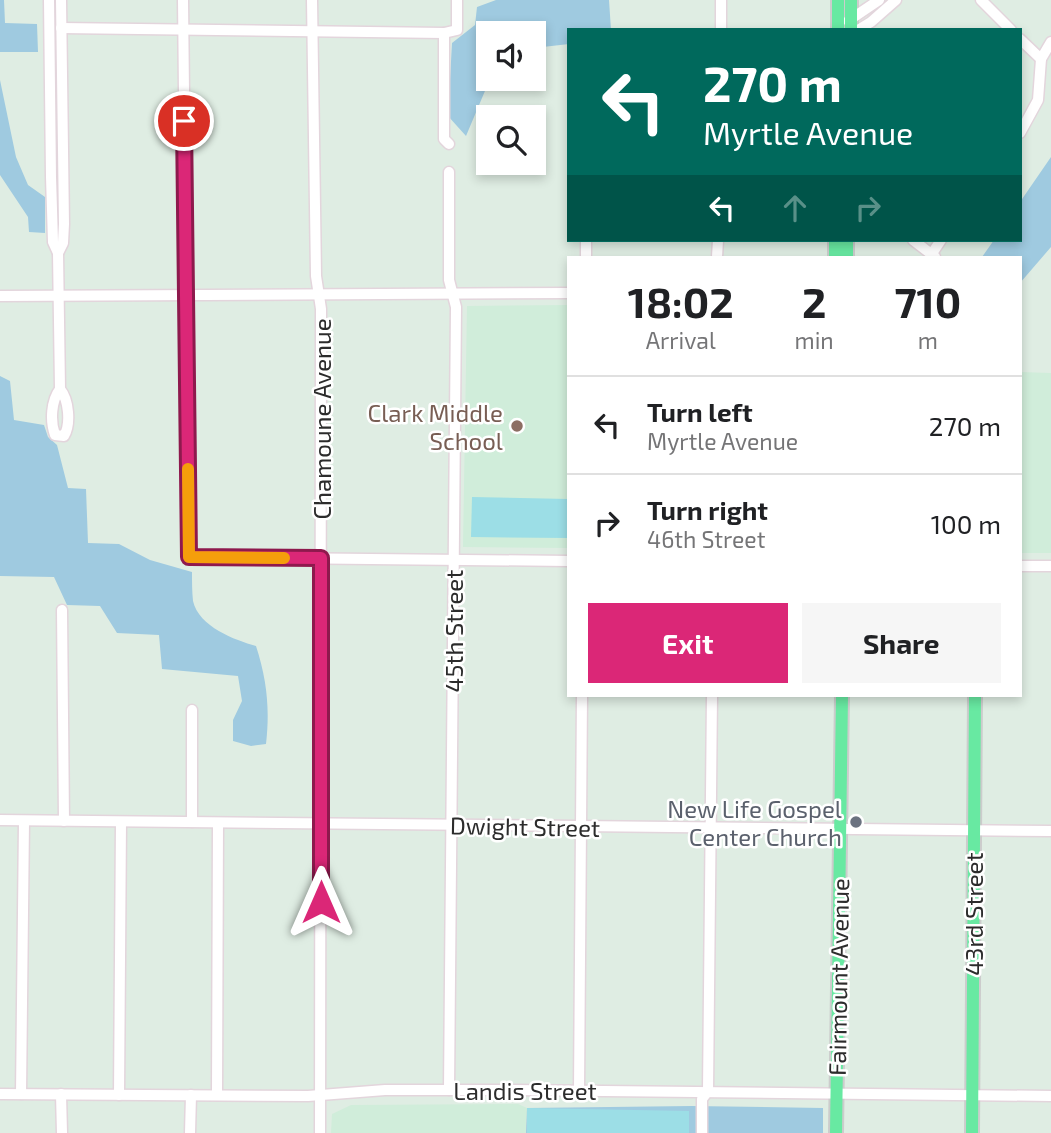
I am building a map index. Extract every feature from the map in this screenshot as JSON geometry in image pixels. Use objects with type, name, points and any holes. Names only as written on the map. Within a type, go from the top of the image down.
[{"type":"main road","points":[[838,0],[840,28]]},
{"type":"main road","points":[[851,0],[853,26]]},
{"type":"main road","name":"Fairmount Avenue","points":[[836,1133],[842,697]]},
{"type":"main road","name":"43rd Street","points":[[972,1133],[975,697]]},
{"type":"street","points":[[49,0],[53,242],[58,253],[60,389]]},
{"type":"street","points":[[58,253],[63,243],[64,223],[61,0]]},
{"type":"street","points":[[183,0],[189,557],[567,561]]},
{"type":"street","name":"Chamoune Avenue","points":[[312,0],[318,293],[321,309],[320,1133]]},
{"type":"street","points":[[61,29],[444,33],[457,30],[457,0]]},
{"type":"street","points":[[720,28],[721,0]]},
{"type":"street","points":[[853,26],[879,0]]},
{"type":"street","points":[[853,26],[871,22],[896,0]]},
{"type":"street","points":[[981,0],[1009,28]]},
{"type":"street","points":[[444,33],[444,139],[449,144]]},
{"type":"street","points":[[1022,41],[1041,59]]},
{"type":"street","points":[[1022,129],[1038,100],[1041,59],[1051,42]]},
{"type":"street","name":"45th Street","points":[[449,1090],[456,307],[451,292],[450,172]]},
{"type":"street","points":[[916,242],[933,256]]},
{"type":"street","points":[[0,296],[567,293]]},
{"type":"street","points":[[1022,566],[1051,566]]},
{"type":"street","points":[[62,610],[64,821]]},
{"type":"street","points":[[579,1090],[582,697]]},
{"type":"street","points":[[702,1133],[702,1099],[708,1091],[712,697]]},
{"type":"street","points":[[192,710],[192,822]]},
{"type":"street","name":"Dwight Street","points":[[0,820],[1051,831]]},
{"type":"street","points":[[21,1094],[24,821]]},
{"type":"street","points":[[119,1095],[121,822]]},
{"type":"street","points":[[217,1096],[218,822]]},
{"type":"street","name":"Landis Street","points":[[0,1094],[217,1096],[320,1095],[385,1090],[579,1090],[1051,1096]]},
{"type":"street","points":[[61,1094],[61,1133]]},
{"type":"street","points":[[190,1133],[191,1095]]},
{"type":"shaded area","points":[[0,0],[4,0],[5,23],[37,24],[38,52],[0,52]]},
{"type":"shaded area","points":[[496,0],[609,0],[611,28],[567,28],[567,44],[546,47],[546,21],[476,21],[476,91],[485,91],[479,105],[476,105],[476,112],[466,136],[448,116],[452,43],[475,25],[477,7]]},
{"type":"shaded area","points":[[0,80],[16,157],[28,185],[45,197],[45,233],[29,232],[28,217],[0,175]]},
{"type":"shaded area","points":[[1051,157],[1051,247],[1022,281],[1022,256],[983,256],[993,242],[1022,242],[1022,199]]},
{"type":"shaded area","name":"Clark Middle School","points":[[567,305],[567,548],[463,547],[467,306]]},
{"type":"shaded area","points":[[1022,372],[1051,373],[1051,553],[1022,553]]},
{"type":"shaded area","points":[[0,376],[10,381],[14,420],[44,425],[48,437],[57,445],[68,488],[86,489],[88,543],[119,544],[150,560],[192,572],[193,601],[202,618],[228,636],[256,646],[267,695],[266,744],[251,746],[233,741],[233,720],[242,701],[238,676],[162,669],[159,635],[117,633],[100,606],[67,605],[54,577],[0,576]]},
{"type":"shaded area","points":[[472,497],[567,499],[567,538],[471,537]]},
{"type":"shaded area","points":[[518,1104],[527,1108],[526,1133],[331,1133],[332,1114],[351,1105]]},
{"type":"shaded area","points":[[527,1108],[823,1108],[823,1133],[526,1133]]},
{"type":"shaded area","points":[[527,1108],[689,1111],[689,1133],[527,1133]]},
{"type":"slow traffic","points":[[188,469],[189,557],[284,558]]},
{"type":"place","name":"Clark Middle School","points":[[517,426]]},
{"type":"place","name":"New Life Gospel Center Church","points":[[856,822]]},
{"type":"route","points":[[184,121],[189,557],[321,558],[321,902]]}]
